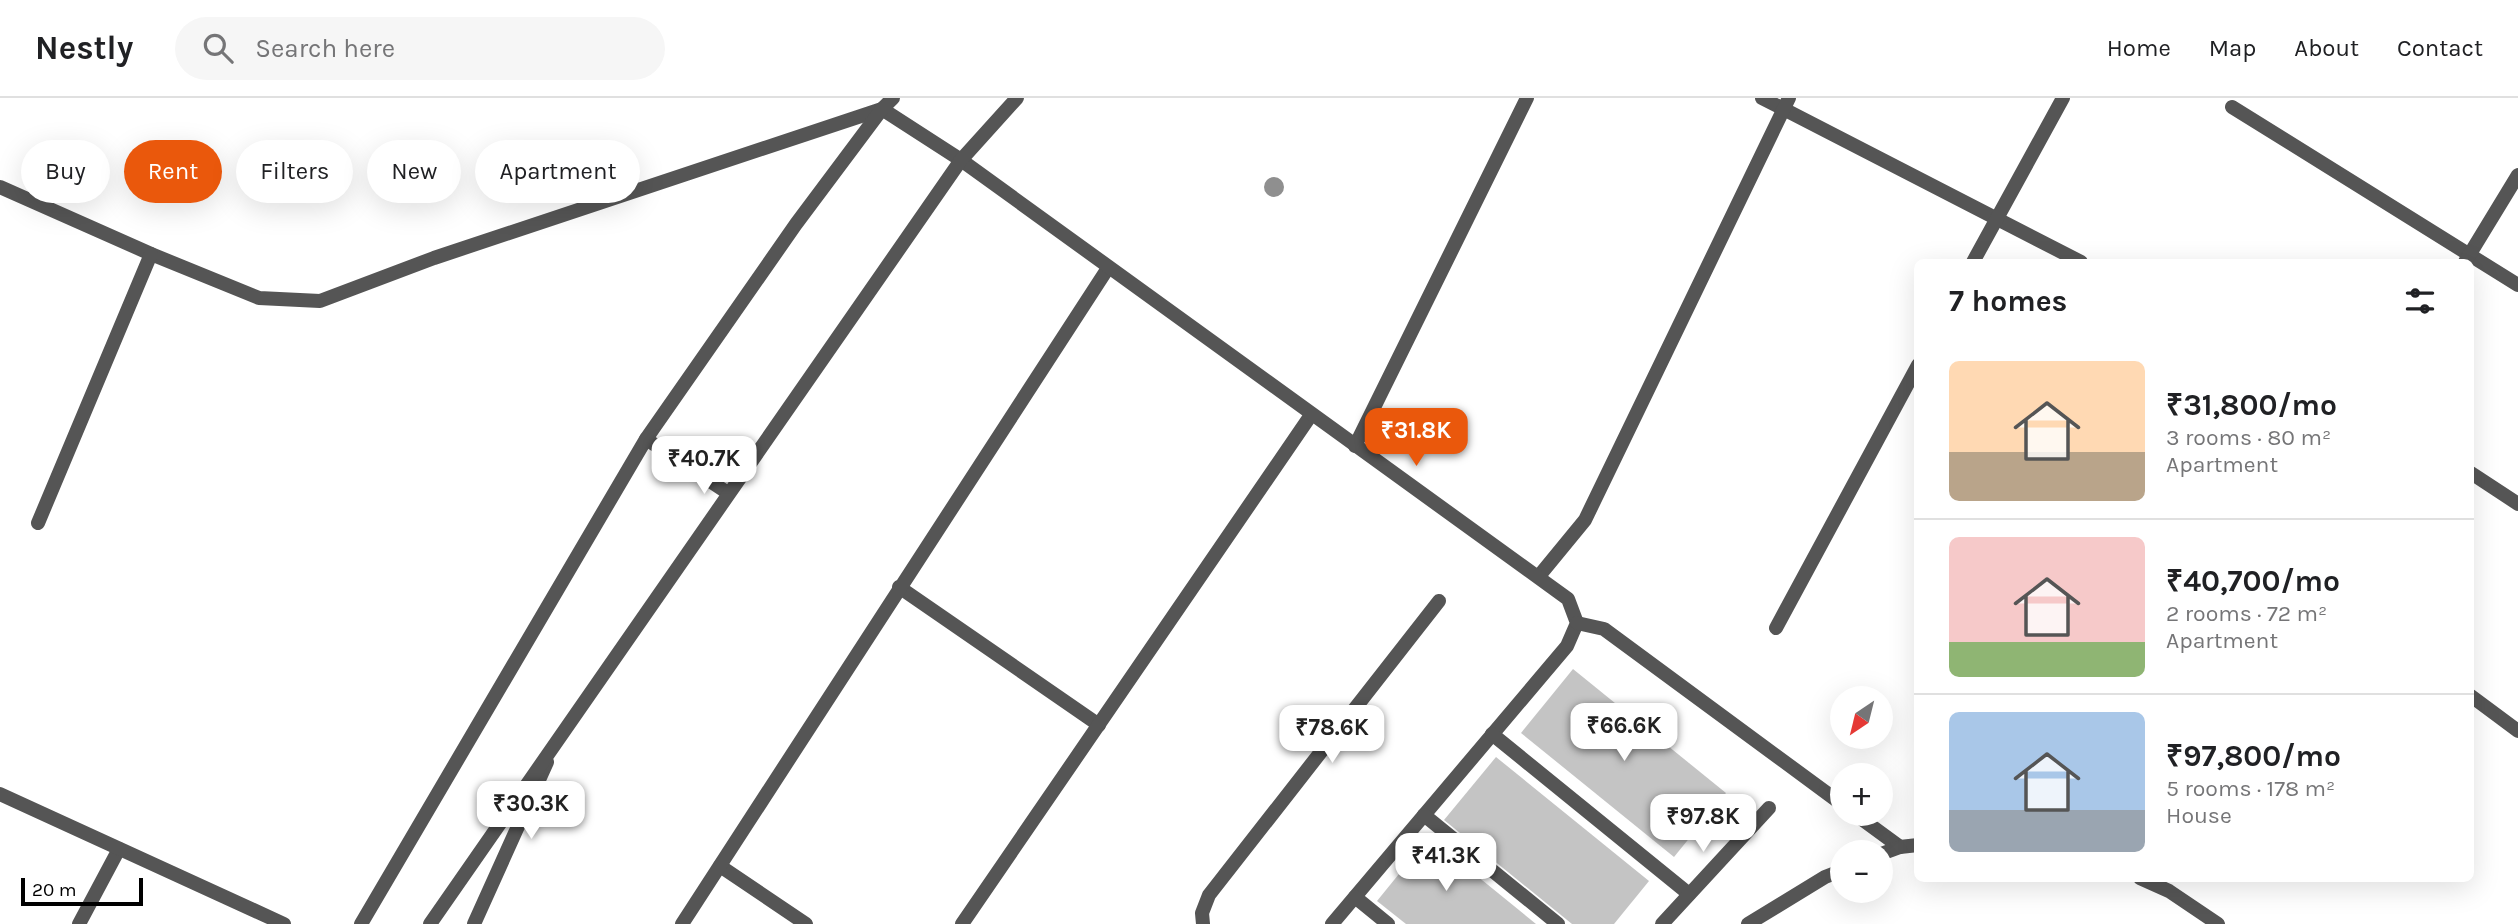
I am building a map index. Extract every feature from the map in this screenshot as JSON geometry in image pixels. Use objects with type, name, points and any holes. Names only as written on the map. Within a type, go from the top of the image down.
[{"type":"street","points":[[430,924],[961,160],[1017,98]]},
{"type":"street","points":[[1355,446],[1527,98]]},
{"type":"street","points":[[1762,98],[1786,103],[2075,259]]},
{"type":"street","points":[[1975,259],[2063,98]]},
{"type":"street","points":[[888,103],[1108,268],[1568,599],[1577,623],[1567,646],[1332,924]]},
{"type":"street","points":[[0,187],[151,254],[259,298],[320,301],[434,258],[888,103]]},
{"type":"street","points":[[360,924],[646,439],[796,224],[888,103]]},
{"type":"street","points":[[1539,576],[1585,520],[1786,103]]},
{"type":"street","points":[[2232,107],[2467,258],[2518,175]]},
{"type":"street","points":[[38,523],[151,254]]},
{"type":"street","points":[[2474,262],[2518,285]]},
{"type":"street","points":[[682,924],[1108,268]]},
{"type":"street","points":[[1776,628],[1914,372]]},
{"type":"street","points":[[962,924],[1311,415]]},
{"type":"street","points":[[646,439],[728,493]]},
{"type":"street","points":[[2474,475],[2518,504]]},
{"type":"street","points":[[899,587],[1099,724]]},
{"type":"street","points":[[1203,924],[1202,913],[1209,895],[1439,601]]},
{"type":"street","points":[[1577,623],[1604,629],[1830,794]]},
{"type":"street","points":[[2474,698],[2518,731]]},
{"type":"street","points":[[1492,734],[1689,894]]},
{"type":"street","points":[[474,924],[555,743]]},
{"type":"street","points":[[0,794],[284,924]]},
{"type":"street","points":[[1662,924],[1769,808]]},
{"type":"street","points":[[1424,815],[1558,924]]},
{"type":"street","points":[[1871,826],[1900,847]]},
{"type":"street","points":[[1893,850],[1914,845]]},
{"type":"street","points":[[79,924],[119,849]]},
{"type":"street","points":[[720,866],[806,924]]},
{"type":"street","points":[[1748,924],[1830,875]]},
{"type":"street","points":[[2149,882],[2169,891],[2218,924]]},
{"type":"street","points":[[1355,897],[1388,924]]},
{"type":"building","points":[[1573,669],[1726,793],[1674,857],[1521,733]]},
{"type":"building","points":[[1496,757],[1649,881],[1614,924],[1572,924],[1444,820]]},
{"type":"building","points":[[1429,837],[1536,924],[1406,924],[1377,901]]}]
